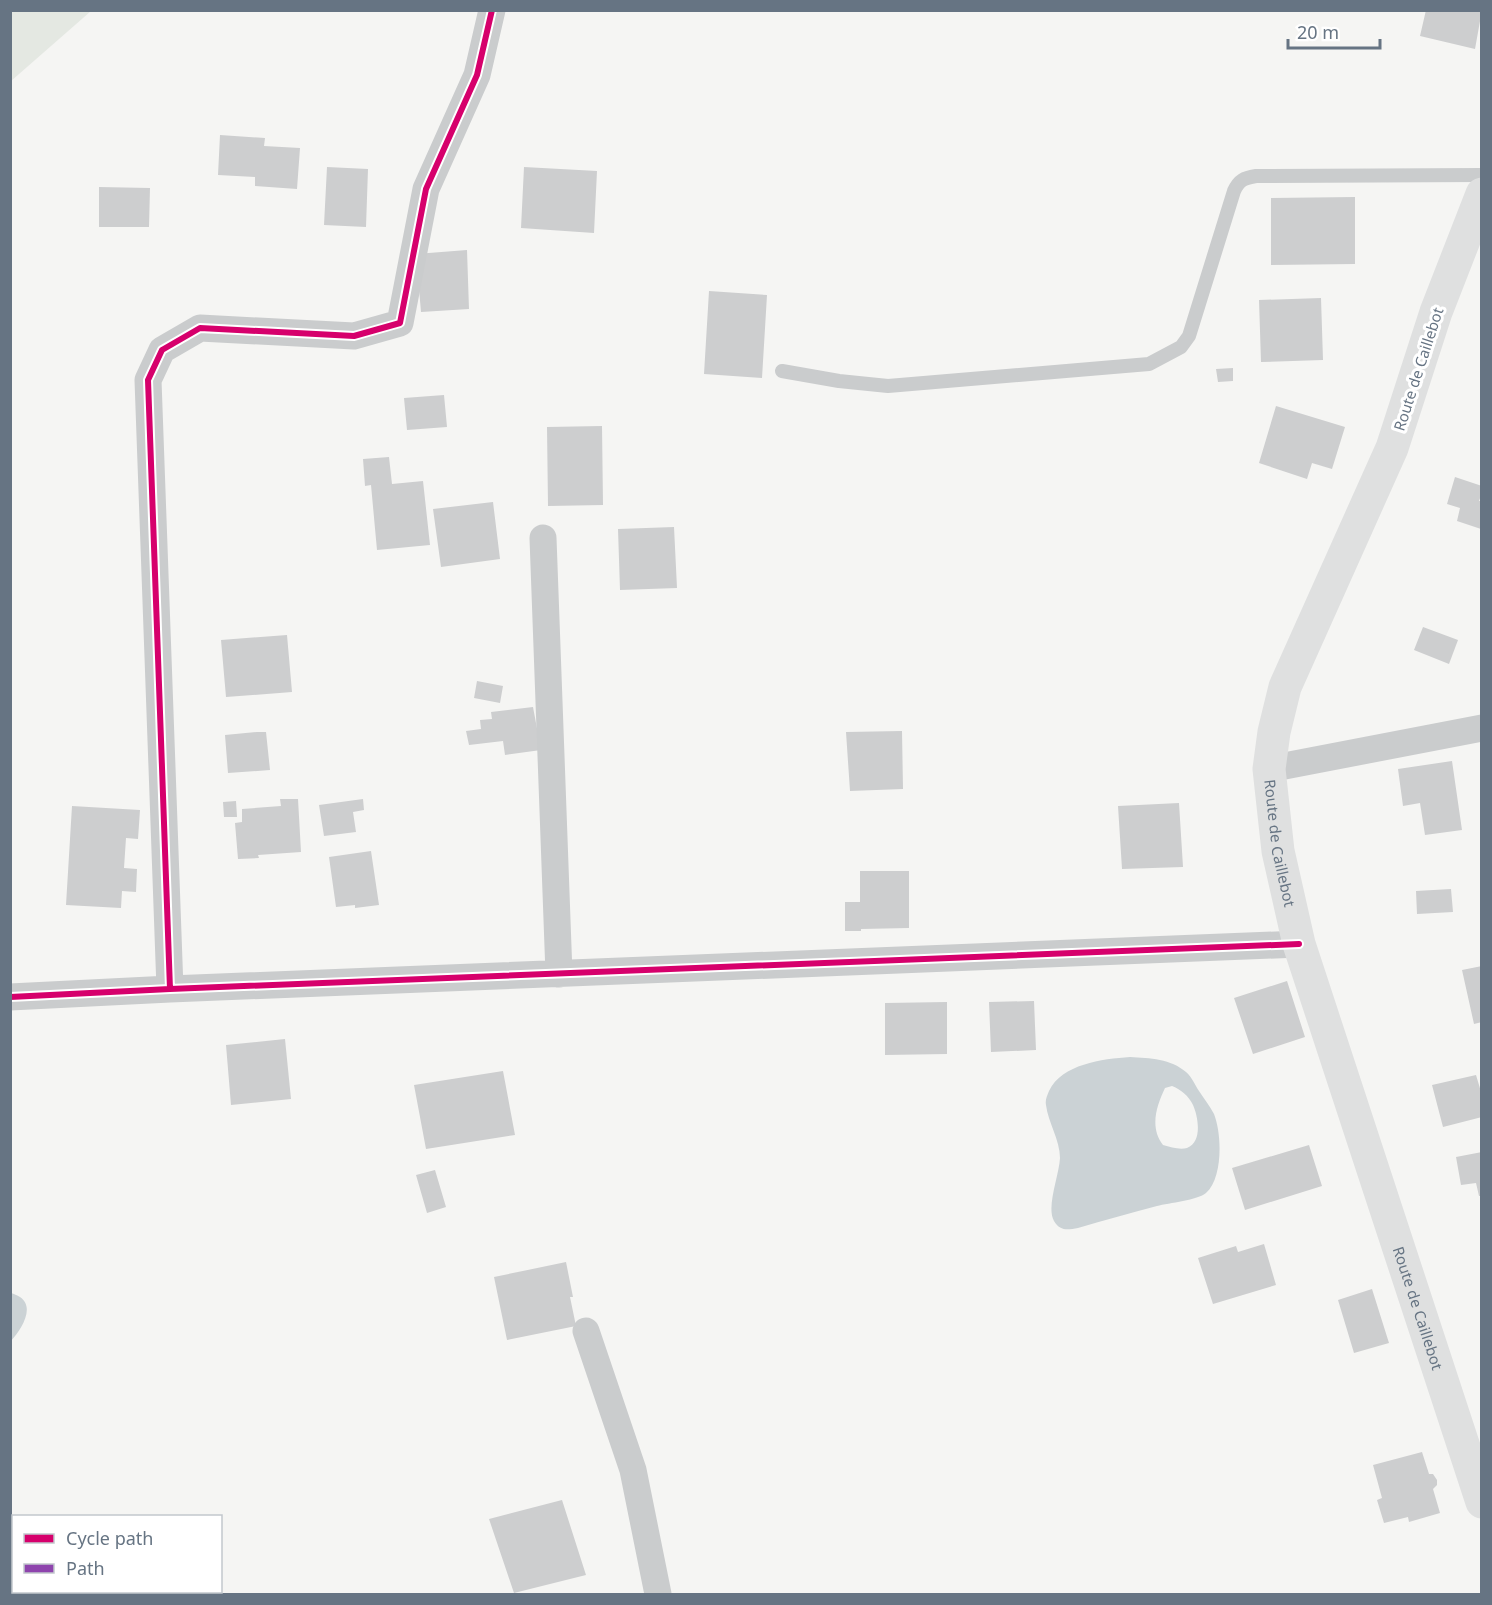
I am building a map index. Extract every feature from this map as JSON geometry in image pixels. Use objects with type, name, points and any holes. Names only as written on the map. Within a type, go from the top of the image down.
[{"type":"main road","name":"Route de Caillebot","points":[[1482,194],[1436,312],[1392,448],[1285,687],[1274,732],[1269,769],[1278,851],[1299,944],[1403,1267],[1482,1502]]},
{"type":"street","points":[[170,989],[148,380],[162,350],[200,328],[354,336],[400,323],[426,189],[477,75],[492,10]]},
{"type":"street","points":[[543,538],[559,974]]},
{"type":"street","points":[[1269,769],[1482,728]]},
{"type":"street","points":[[10,997],[1299,944]]},
{"type":"street","points":[[586,1331],[633,1470],[658,1594]]},
{"type":"lane","points":[[782,371],[839,381],[888,386],[1149,364],[1181,347],[1189,336],[1234,191],[1238,182],[1245,178],[1256,176],[1482,175]]},
{"type":"shaded area","points":[[11,10],[91,10],[91,11],[11,81]]},
{"type":"shaded area","points":[[1119,1058],[1160,1060],[1174,1064],[1190,1076],[1214,1114],[1217,1123],[1219,1155],[1216,1177],[1206,1193],[1197,1198],[1157,1206],[1078,1228],[1061,1228],[1054,1221],[1051,1208],[1060,1158],[1047,1111],[1047,1096],[1055,1082],[1073,1069]],"holes":[[[1172,1086],[1184,1093],[1191,1102],[1198,1122],[1195,1140],[1192,1145],[1184,1149],[1163,1145],[1156,1131],[1157,1109],[1165,1088]]]},
{"type":"shaded area","points":[[11,1293],[25,1302],[27,1313],[22,1326],[11,1341]]},
{"type":"building","points":[[1426,10],[1482,10],[1475,49],[1420,36]]},
{"type":"building","points":[[220,135],[265,138],[264,146],[300,148],[297,189],[255,186],[255,177],[218,175]]},
{"type":"building","points":[[327,167],[368,169],[366,227],[324,225]]},
{"type":"building","points":[[524,167],[597,171],[594,233],[521,228]]},
{"type":"building","points":[[99,187],[150,188],[149,227],[99,227]]},
{"type":"building","points":[[1355,197],[1355,264],[1271,265],[1271,198]]},
{"type":"building","points":[[467,250],[469,309],[421,312],[416,254]]},
{"type":"building","points":[[709,291],[767,295],[762,378],[704,374]]},
{"type":"building","points":[[1321,298],[1323,360],[1261,362],[1259,300]]},
{"type":"building","points":[[1233,368],[1233,381],[1218,382],[1216,369]]},
{"type":"building","points":[[444,395],[447,427],[407,430],[404,398]]},
{"type":"building","points":[[1276,406],[1345,427],[1332,469],[1312,463],[1307,479],[1259,463]]},
{"type":"building","points":[[602,426],[603,505],[548,506],[547,427]]},
{"type":"building","points":[[389,457],[392,484],[423,481],[430,545],[377,550],[371,485],[365,486],[363,459]]},
{"type":"building","points":[[1455,477],[1482,486],[1479,501],[1482,501],[1481,529],[1457,521],[1460,508],[1447,504]]},
{"type":"building","points":[[493,502],[500,559],[441,567],[433,509]]},
{"type":"building","points":[[674,527],[677,588],[620,590],[618,529]]},
{"type":"building","points":[[1423,627],[1458,640],[1449,664],[1414,650]]},
{"type":"building","points":[[287,635],[292,692],[226,697],[221,640]]},
{"type":"building","points":[[477,681],[503,686],[500,703],[474,698]]},
{"type":"building","points":[[533,707],[541,750],[505,755],[503,741],[469,745],[466,731],[481,729],[480,720],[492,719],[491,712]]},
{"type":"building","points":[[902,731],[903,789],[850,791],[846,732]]},
{"type":"building","points":[[266,732],[270,770],[228,773],[225,735]]},
{"type":"building","points":[[1452,761],[1462,830],[1425,835],[1420,803],[1403,806],[1398,769]]},
{"type":"building","points":[[280,799],[298,799],[301,852],[238,859],[235,823],[242,822],[242,809],[281,806]]},
{"type":"building","points":[[363,799],[364,810],[353,812],[356,832],[324,836],[319,805]]},
{"type":"building","points":[[236,801],[237,817],[224,817],[223,802]]},
{"type":"building","points":[[1179,803],[1183,867],[1122,869],[1118,806]]},
{"type":"building","points":[[72,806],[140,810],[138,839],[126,838],[124,868],[137,869],[136,892],[122,891],[121,908],[66,905]]},
{"type":"building","points":[[371,851],[379,905],[355,908],[355,905],[336,907],[329,857]]},
{"type":"building","points":[[860,871],[909,871],[909,928],[845,931],[845,902],[860,902]]},
{"type":"building","points":[[1451,889],[1453,912],[1417,914],[1416,891]]},
{"type":"building","points":[[1482,966],[1482,1022],[1474,1024],[1462,970]]},
{"type":"building","points":[[1287,981],[1305,1037],[1253,1054],[1234,998]]},
{"type":"building","points":[[1034,1001],[1036,1050],[991,1052],[989,1002]]},
{"type":"building","points":[[947,1002],[947,1054],[885,1055],[885,1003]]},
{"type":"building","points":[[285,1039],[291,1099],[231,1105],[226,1045]]},
{"type":"building","points":[[503,1071],[515,1135],[426,1149],[414,1085]]},
{"type":"building","points":[[1476,1075],[1482,1095],[1482,1117],[1443,1127],[1432,1085]]},
{"type":"building","points":[[1309,1145],[1322,1186],[1245,1210],[1232,1168]]},
{"type":"building","points":[[1482,1152],[1482,1196],[1479,1196],[1476,1183],[1461,1185],[1456,1157]]},
{"type":"building","points":[[435,1170],[446,1207],[427,1213],[416,1175]]},
{"type":"building","points":[[1264,1244],[1276,1285],[1213,1304],[1198,1258],[1236,1246],[1238,1252]]},
{"type":"building","points":[[566,1262],[576,1326],[507,1340],[494,1277]]},
{"type":"building","points":[[1372,1289],[1389,1343],[1354,1353],[1338,1300]]},
{"type":"building","points":[[1422,1452],[1429,1474],[1433,1474],[1437,1480],[1437,1485],[1433,1489],[1440,1513],[1409,1522],[1408,1517],[1384,1523],[1377,1500],[1382,1498],[1373,1465]]},
{"type":"building","points":[[562,1500],[586,1575],[514,1593],[489,1519]]},
{"type":"cycle path","points":[[170,989],[148,380],[162,350],[200,328],[354,336],[400,323],[426,189],[477,75],[492,10]]},
{"type":"cycle path","points":[[10,997],[1299,944]]}]
